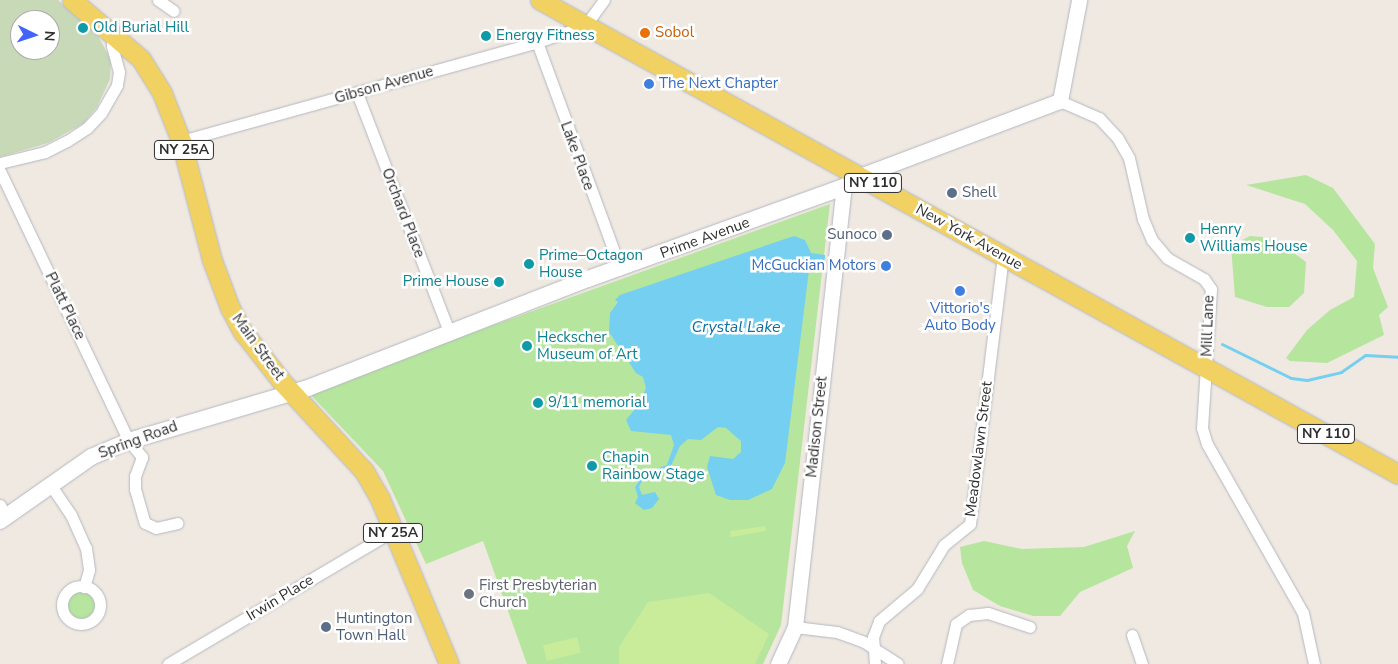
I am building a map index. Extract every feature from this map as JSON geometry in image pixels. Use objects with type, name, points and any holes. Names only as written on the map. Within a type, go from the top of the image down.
[{"type":"main road","name":"Main Street","points":[[72,0],[112,32],[141,59],[162,93],[181,141],[212,260],[230,308],[244,332],[291,391],[364,471],[393,531],[449,664]]},
{"type":"main road","name":"New York Avenue","points":[[540,0],[1398,474]]},
{"type":"main road","name":"Prime Avenue","points":[[291,391],[620,268],[844,187],[860,176]]},
{"type":"main road","name":"Spring Road","points":[[2,514],[91,457],[130,440],[291,391]]},
{"type":"street","points":[[158,0],[174,11]]},
{"type":"street","points":[[586,26],[604,0]]},
{"type":"street","points":[[1060,101],[1078,0]]},
{"type":"street","name":"Gibson Avenue","points":[[181,141],[537,42],[586,26]]},
{"type":"street","points":[[0,163],[45,152],[87,128],[101,113],[117,85],[119,72],[112,46],[112,32]]},
{"type":"street","name":"Lake Place","points":[[537,42],[620,268]]},
{"type":"street","name":"Orchard Place","points":[[357,93],[449,332]]},
{"type":"street","name":"Prime Avenue","points":[[860,176],[1060,101]]},
{"type":"street","name":"Mill Lane","points":[[1060,101],[1099,118],[1117,137],[1129,158],[1143,220],[1152,240],[1167,258],[1204,279],[1211,289],[1202,428],[1207,444],[1303,613],[1314,664]]},
{"type":"street","name":"Platt Place","points":[[0,171],[130,440],[142,457],[135,476],[135,489],[145,523],[156,528],[177,523]]},
{"type":"street","name":"Madison Street","points":[[778,664],[795,626],[844,187]]},
{"type":"street","name":"Meadowlawn Street","points":[[875,664],[876,650],[873,637],[879,621],[917,589],[944,545],[970,524],[1003,256]]},
{"type":"street","points":[[50,484],[71,516],[86,548],[89,570],[84,587]]},
{"type":"street","name":"Irwin Place","points":[[168,664],[393,531]]},
{"type":"street","points":[[947,664],[956,624],[969,614],[988,613],[1030,626]]},
{"type":"street","points":[[795,626],[837,632],[876,650],[898,664]]},
{"type":"street","points":[[1132,635],[1142,664]]},
{"type":"green space","points":[[0,0],[58,0],[98,36],[111,60],[110,79],[97,107],[84,123],[48,143],[0,157]]},
{"type":"green space","points":[[1306,175],[1333,188],[1375,244],[1373,268],[1388,307],[1379,315],[1384,335],[1327,363],[1290,361],[1286,358],[1307,330],[1330,310],[1354,297],[1357,261],[1333,230],[1305,204],[1246,185]]},
{"type":"green space","points":[[830,204],[781,625],[763,664],[527,664],[483,541],[426,564],[383,471],[308,392]]},
{"type":"green space","points":[[1250,236],[1274,238],[1306,262],[1304,293],[1289,307],[1267,307],[1235,297],[1231,246]]},
{"type":"green space","points":[[765,526],[766,531],[731,537],[730,531]]},
{"type":"green space","points":[[1135,531],[1127,546],[1133,568],[1080,592],[1060,616],[1033,616],[1000,606],[973,590],[962,563],[960,547],[984,541],[1022,549],[1084,547]]},
{"type":"green space","points":[[81,588],[93,593],[98,605],[93,617],[81,622],[69,617],[64,605],[69,593]]},
{"type":"green space","points":[[709,593],[769,634],[755,664],[619,664],[619,647],[648,602]]},
{"type":"green space","points":[[577,637],[581,653],[547,661],[543,645]]},
{"type":"water","name":"Crystal Lake","points":[[794,236],[805,240],[811,253],[825,255],[825,258],[823,264],[810,262],[785,463],[772,489],[748,500],[730,500],[716,495],[707,467],[710,456],[733,459],[741,452],[741,441],[726,428],[718,427],[701,440],[688,439],[680,446],[670,468],[645,475],[639,487],[642,495],[655,492],[659,499],[652,508],[644,510],[635,503],[638,497],[635,487],[644,473],[667,465],[674,445],[671,435],[631,431],[626,420],[640,403],[646,388],[643,377],[636,373],[609,332],[610,313],[618,302],[615,300],[620,295]]},
{"type":"waterway","points":[[1222,344],[1291,378],[1307,380],[1341,372],[1365,355],[1398,357]]},
{"type":"place","name":"Old Burial Hill","points":[[83,28]]},
{"type":"place","name":"Sobol","points":[[645,33]]},
{"type":"place","name":"Energy Fitness","points":[[486,36]]},
{"type":"place","name":"The Next Chapter","points":[[649,84]]},
{"type":"place","name":"Shell","points":[[952,193]]},
{"type":"place","name":"Sunoco","points":[[887,235]]},
{"type":"place","name":"Henry Williams House","points":[[1190,238]]},
{"type":"place","name":"Prime–Octagon House","points":[[529,264]]},
{"type":"place","name":"McGuckian Motors","points":[[886,266]]},
{"type":"place","name":"Prime House","points":[[499,282]]},
{"type":"place","name":"Vittorio's Auto Body","points":[[960,291]]},
{"type":"place","name":"Heckscher Museum of Art","points":[[527,346]]},
{"type":"place","name":"9/11 memorial","points":[[538,403]]},
{"type":"place","name":"Chapin Rainbow Stage","points":[[592,466]]},
{"type":"place","name":"First Presbyterian Church","points":[[469,594]]},
{"type":"place","name":"Huntington Town Hall","points":[[326,627]]}]
